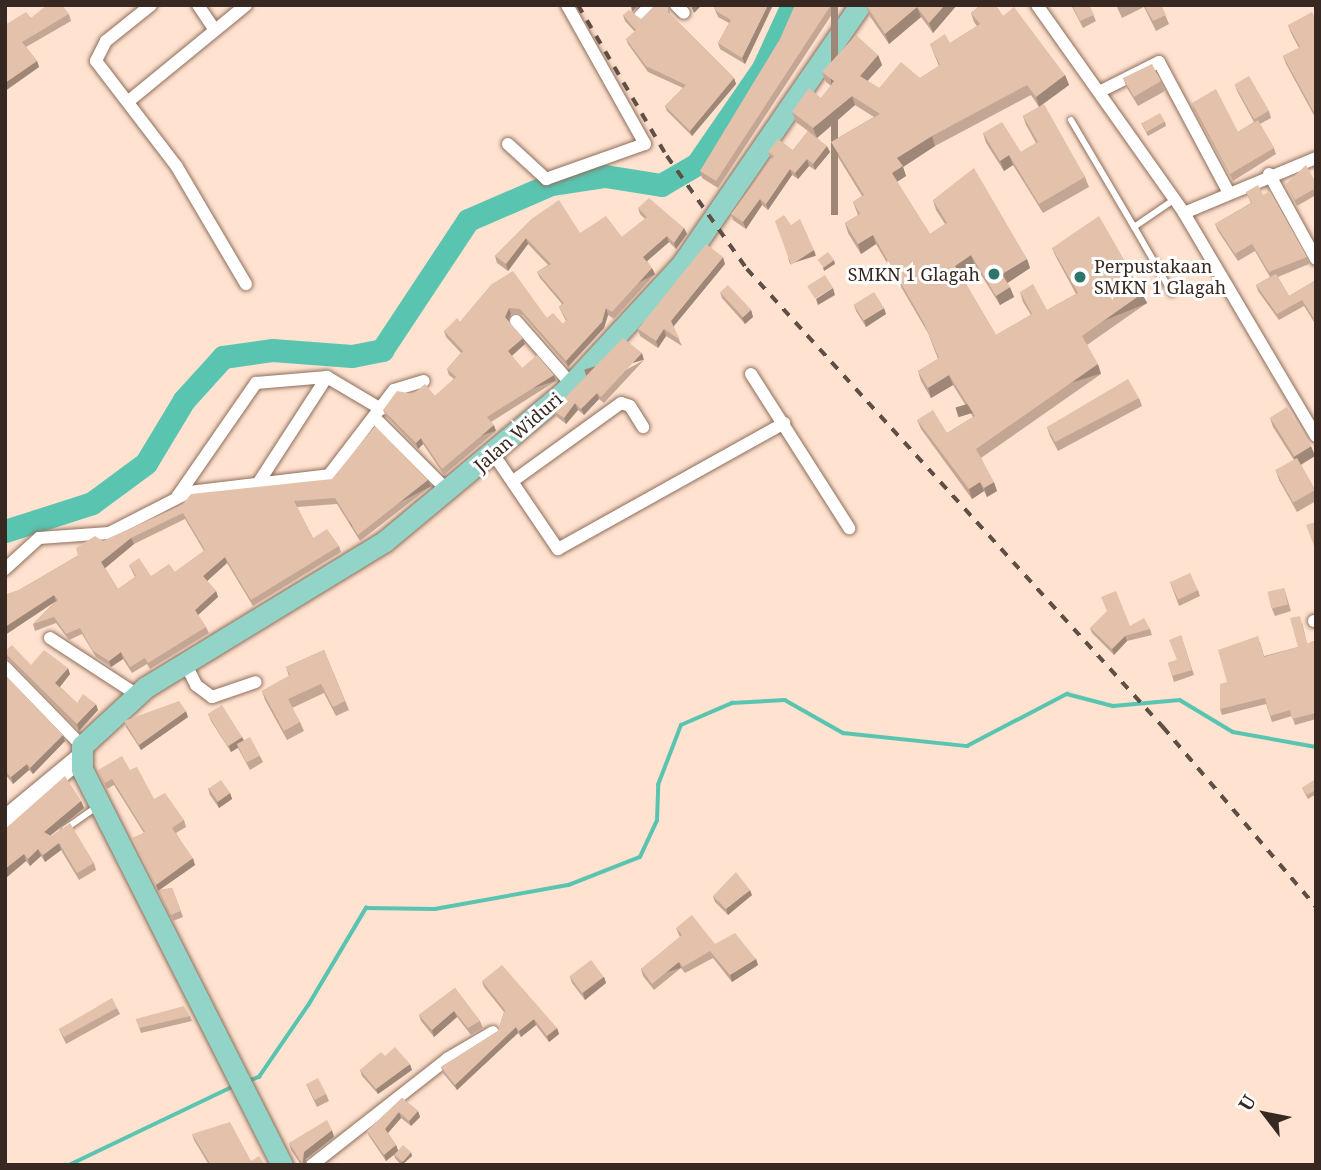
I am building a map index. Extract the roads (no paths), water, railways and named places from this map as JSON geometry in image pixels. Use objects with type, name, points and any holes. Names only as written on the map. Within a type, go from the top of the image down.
[{"type":"main road","name":"Jalan Widuri","points":[[81,751],[132,697],[186,668],[385,541],[448,491],[497,459],[572,385],[682,264],[860,5]]},
{"type":"main road","points":[[81,751],[100,804],[232,1058],[282,1165]]},
{"type":"street","points":[[151,5],[98,51],[96,61],[130,100],[246,284]]},
{"type":"street","points":[[198,5],[215,30]]},
{"type":"street","points":[[130,100],[246,5]]},
{"type":"street","points":[[508,144],[541,179],[645,144],[567,5]]},
{"type":"street","points":[[640,16],[651,5]]},
{"type":"street","points":[[1037,5],[1101,91],[1175,199],[1316,436]]},
{"type":"street","points":[[1101,91],[1159,62],[1228,191]]},
{"type":"street","points":[[1184,213],[1228,191],[1316,158]]},
{"type":"street","points":[[1269,174],[1316,258]]},
{"type":"street","points":[[516,321],[572,385]]},
{"type":"street","points":[[751,374],[785,423],[849,528]]},
{"type":"street","points":[[257,485],[327,377]]},
{"type":"street","points":[[177,497],[252,385],[327,377],[377,413],[448,491]]},
{"type":"street","points":[[5,569],[39,538],[109,533],[177,497],[329,475],[399,384],[424,381]]},
{"type":"street","points":[[512,479],[621,403],[630,406],[643,427]]},
{"type":"street","points":[[497,459],[558,549],[785,423]]},
{"type":"street","points":[[50,638],[132,697]]},
{"type":"street","points":[[5,667],[81,751],[5,819]]},
{"type":"street","points":[[186,668],[196,685],[221,697],[256,682]]},
{"type":"street","points":[[312,1165],[447,1059],[494,1032]]},
{"type":"lane","points":[[1070,120],[1172,293]]},
{"type":"lane","points":[[1134,227],[1175,199]]},
{"type":"lane","points":[[52,838],[100,804]]},
{"type":"waterway","points":[[5,531],[92,503],[146,463],[184,400],[223,357],[272,350],[352,356],[382,350],[468,220],[551,184],[605,176],[661,185],[697,164],[763,68],[792,5]]},
{"type":"waterway","points":[[248,1081],[259,1077],[309,1004],[366,908],[435,909],[569,885],[640,857],[657,821],[658,785],[681,725],[732,703],[785,700],[843,733],[967,746],[1067,694],[1113,706],[1180,700],[1233,732],[1316,747]]},
{"type":"waterway","points":[[69,1165],[234,1086]]},
{"type":"railway","points":[[578,5],[667,156],[747,269],[1163,727],[1316,907]]},
{"type":"place","name":"SMKN 1 Glagah","points":[[994,274]]},
{"type":"place","name":"Perpustakaan SMKN 1 Glagah","points":[[1080,277]]}]
